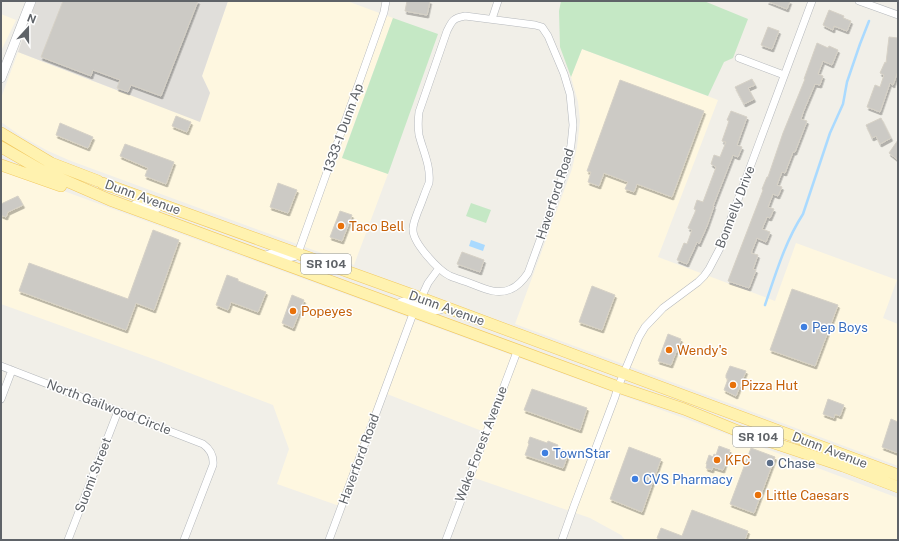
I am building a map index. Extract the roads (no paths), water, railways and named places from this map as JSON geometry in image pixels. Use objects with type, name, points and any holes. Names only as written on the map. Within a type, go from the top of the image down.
[{"type":"main road","name":"Dunn Avenue","points":[[1,133],[51,163],[100,182],[422,298],[898,475]]},
{"type":"main road","name":"Dunn Avenue","points":[[1,147],[41,170],[110,200],[618,387],[690,412],[738,431],[836,464],[898,487]]},
{"type":"main road","points":[[1,165],[95,198],[110,200]]},
{"type":"main road","points":[[134,208],[136,205],[143,204],[162,208],[169,207]]},
{"type":"main road","points":[[266,257],[273,254],[295,256],[298,253]]},
{"type":"main road","points":[[398,305],[404,302],[417,303],[420,302],[422,298]]},
{"type":"main road","points":[[414,311],[419,307],[426,307],[436,310],[444,307]]},
{"type":"street","points":[[1,78],[31,1]]},
{"type":"street","name":"1333-1 Dunn Ap","points":[[298,253],[384,12],[386,1]]},
{"type":"street","points":[[492,19],[498,1]]},
{"type":"street","name":"Bonnelly Drive","points":[[562,540],[618,387],[639,337],[645,327],[663,308],[701,279],[710,269],[715,259],[812,1]]},
{"type":"street","points":[[859,1],[898,16]]},
{"type":"street","name":"Haverford Road","points":[[465,16],[542,27],[548,36],[564,74],[570,94],[573,125],[568,160],[528,273],[525,278],[511,290],[501,292],[489,291],[449,275],[439,268],[420,248],[413,230],[430,178],[429,166],[419,134],[419,112],[447,31],[452,21],[457,17],[465,16]]},
{"type":"street","points":[[739,58],[784,75]]},
{"type":"street","points":[[422,298],[428,283],[439,268]]},
{"type":"street","name":"Haverford Road","points":[[329,540],[414,311]]},
{"type":"street","name":"Wake Forest Avenue","points":[[446,540],[518,349]]},
{"type":"street","name":"North Gailwood Circle","points":[[1,366],[203,444],[213,455],[214,460],[212,469],[184,540]]},
{"type":"street","points":[[1,399],[12,370]]},
{"type":"street","name":"Suomi Street","points":[[68,540],[118,411]]},
{"type":"water","points":[[471,240],[485,245],[483,251],[469,246]]},
{"type":"waterway","points":[[765,305],[786,247],[803,214],[830,133],[843,104],[847,82],[869,21]]},
{"type":"place","name":"Taco Bell","points":[[341,226]]},
{"type":"place","name":"Popeyes","points":[[293,311]]},
{"type":"place","name":"Pep Boys","points":[[804,327]]},
{"type":"place","name":"Wendy's","points":[[669,350]]},
{"type":"place","name":"Pizza Hut","points":[[733,385]]},
{"type":"place","name":"TownStar","points":[[545,453]]},
{"type":"place","name":"KFC","points":[[717,460]]},
{"type":"place","name":"Chase","points":[[770,463]]},
{"type":"place","name":"CVS Pharmacy","points":[[635,479]]},
{"type":"place","name":"Little Caesars","points":[[758,495]]}]
